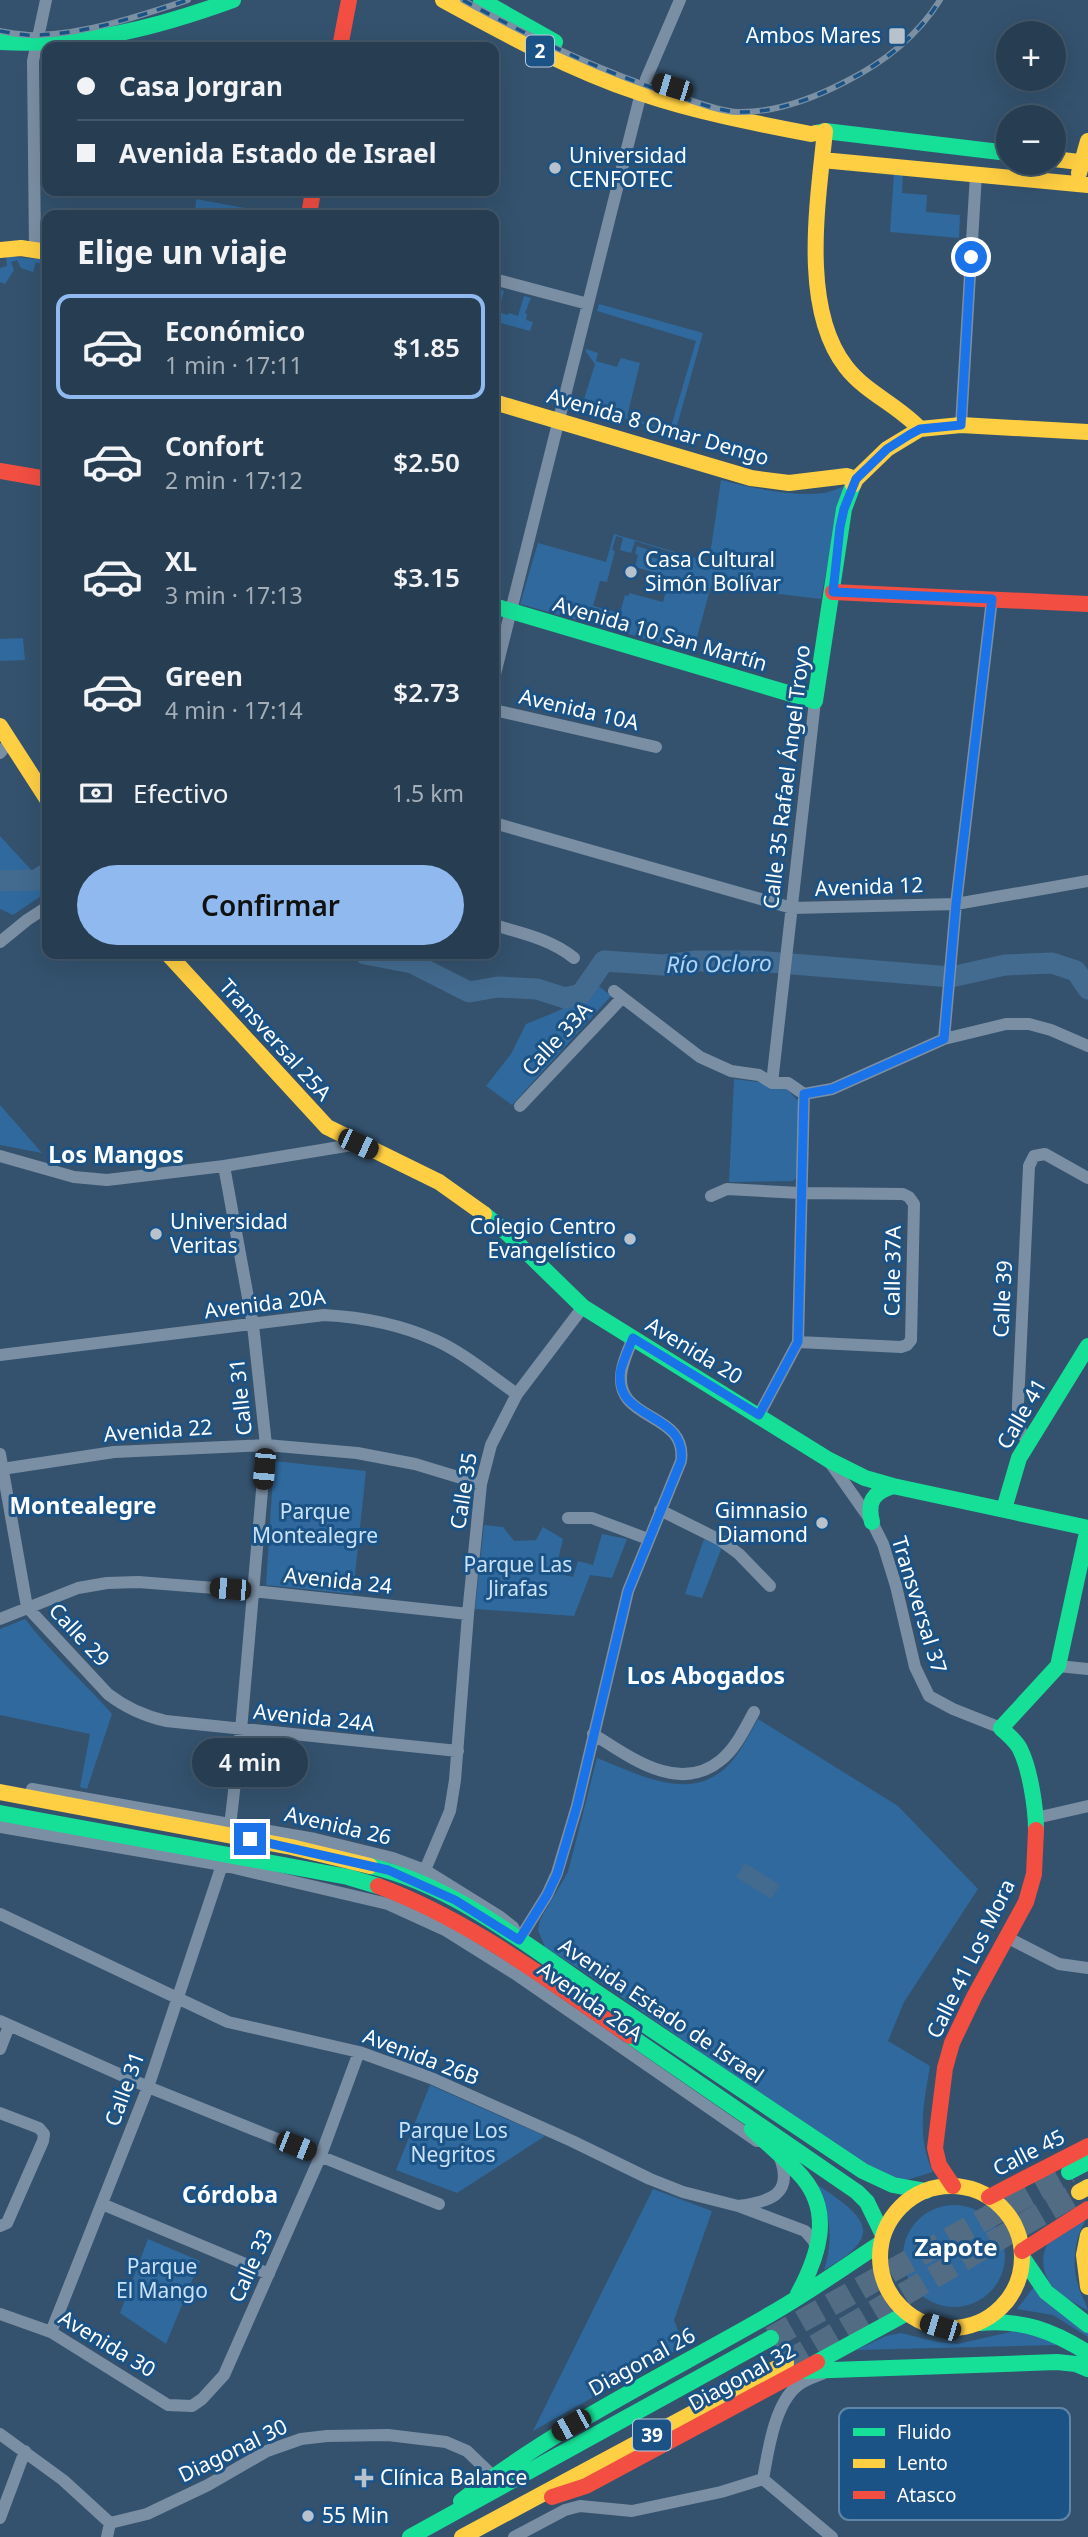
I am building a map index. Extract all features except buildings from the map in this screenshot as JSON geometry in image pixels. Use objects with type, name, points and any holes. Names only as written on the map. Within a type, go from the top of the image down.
[{"type":"main road","points":[[85,42],[140,31],[233,0]]},
{"type":"main road","name":"2","points":[[443,0],[555,59],[644,86],[754,111],[813,121],[825,131],[996,152]]},
{"type":"main road","name":"2","points":[[481,0],[557,44],[644,86]]},
{"type":"main road","points":[[341,42],[346,5]]},
{"type":"main road","points":[[0,42],[42,45]]},
{"type":"main road","points":[[825,131],[816,268],[822,324],[846,368],[863,385],[911,418],[920,429]]},
{"type":"main road","points":[[1070,184],[1084,163],[1088,141]]},
{"type":"main road","points":[[822,160],[1088,185]]},
{"type":"main road","points":[[1066,161],[1084,163]]},
{"type":"main road","points":[[0,250],[41,251]]},
{"type":"main road","name":"Avenida 8 Omar Dengo","points":[[499,403],[751,478],[789,483],[847,476],[856,479]]},
{"type":"main road","points":[[856,479],[887,449],[920,429],[961,425],[1088,432]]},
{"type":"main road","points":[[0,471],[42,478]]},
{"type":"main road","name":"Calle 35 Rafael Ángel Troyo","points":[[815,701],[833,592],[840,527],[856,479]]},
{"type":"main road","points":[[833,592],[1088,604]]},
{"type":"main road","name":"Avenida 10 San Martín","points":[[499,608],[815,701]]},
{"type":"main road","points":[[0,726],[5,747],[42,793]]},
{"type":"main road","name":"Transversal 25A","points":[[173,959],[327,1127],[358,1144]]},
{"type":"main road","name":"Avenida 20","points":[[358,1144],[439,1182],[506,1232],[583,1307],[829,1460],[866,1478],[893,1486],[1088,1528]]},
{"type":"main road","name":"Calle 41","points":[[1004,1509],[1019,1458],[1088,1346]]},
{"type":"main road","points":[[872,1522],[868,1509],[872,1499],[883,1489],[893,1486]]},
{"type":"main road","points":[[1001,1728],[1058,1666],[1088,1528]]},
{"type":"main road","name":"Calle 41 Los Mora","points":[[953,2186],[939,2165],[935,2148],[945,2068],[952,2043],[968,2008],[1026,1902],[1034,1874],[1036,1818],[1027,1771],[1019,1747],[1001,1728]]},
{"type":"main road","points":[[20,1787],[46,1800]]},
{"type":"main road","name":"Avenida Estado de Israel","points":[[0,1792],[230,1830],[388,1870],[455,1900],[519,1940],[886,2185],[906,2191],[926,2191]]},
{"type":"main road","name":"Avenida Estado de Israel","points":[[0,1812],[223,1860],[348,1877],[382,1886],[417,1900],[519,1960],[857,2192],[867,2202],[882,2239]]},
{"type":"main road","points":[[723,2099],[802,2176],[817,2202],[821,2231],[818,2251],[796,2298]]},
{"type":"main road","name":"Calle 45","points":[[989,2197],[1088,2146]]},
{"type":"main road","points":[[1069,2172],[1088,2162]]},
{"type":"main road","points":[[1088,2209],[1022,2255],[1016,2286],[1006,2302],[993,2315],[976,2323],[958,2328],[940,2327],[907,2313],[890,2293],[881,2269],[882,2239],[895,2213],[904,2203],[926,2191],[953,2186],[978,2191],[989,2197],[1008,2215],[1015,2226],[1022,2255],[1046,2292],[1088,2325]]},
{"type":"main road","points":[[1088,2235],[1084,2255],[1088,2287]]},
{"type":"main road","name":"Diagonal 26","points":[[430,2526],[492,2475],[547,2438],[759,2321],[882,2239]]},
{"type":"main road","name":"Diagonal 32","points":[[789,2368],[907,2313]]},
{"type":"main road","points":[[976,2323],[996,2321],[1041,2326],[1088,2353]]},
{"type":"main road","name":"39","points":[[410,2537],[771,2338]]},
{"type":"main road","points":[[789,2368],[1057,2362],[1076,2364],[1088,2369]]},
{"type":"main road","name":"39","points":[[462,2537],[789,2368]]},
{"type":"street","points":[[41,251],[33,61],[46,0]]},
{"type":"street","points":[[499,659],[523,554],[644,86],[680,0]]},
{"type":"street","points":[[961,425],[976,174]]},
{"type":"street","points":[[499,279],[588,304]]},
{"type":"street","points":[[944,1039],[956,904],[992,599]]},
{"type":"street","name":"Calle 35 Rafael Ángel Troyo","points":[[772,1083],[815,701]]},
{"type":"street","name":"Avenida 10A","points":[[499,711],[656,747]]},
{"type":"street","name":"Avenida 12","points":[[499,824],[792,908],[956,904],[1088,881]]},
{"type":"street","points":[[0,943],[42,910]]},
{"type":"street","points":[[499,926],[534,936],[564,949],[574,958]]},
{"type":"street","name":"Calle 33A","points":[[520,1106],[618,995],[700,1057],[731,1071],[760,1075],[772,1083]]},
{"type":"street","points":[[772,1083],[788,1083],[804,1094],[832,1089],[944,1039],[1006,1024],[1029,1024],[1088,1046]]},
{"type":"street","points":[[759,1415],[798,1342],[804,1094]]},
{"type":"street","points":[[316,1151],[324,1140],[327,1127]]},
{"type":"street","points":[[0,1156],[75,1177],[107,1180],[225,1166],[358,1144]]},
{"type":"street","name":"Calle 39","points":[[1029,1441],[1021,1435],[1018,1427],[1018,1404],[1029,1166],[1034,1156],[1045,1154],[1088,1178]]},
{"type":"street","name":"Calle 31","points":[[225,1166],[253,1325],[266,1445],[230,1830]]},
{"type":"street","points":[[711,1196],[727,1189],[800,1193]]},
{"type":"street","name":"Calle 37A","points":[[798,1342],[901,1347],[907,1345],[911,1340],[914,1205],[909,1197],[903,1194],[800,1193]]},
{"type":"street","name":"Calle 35","points":[[425,1870],[450,1811],[458,1751],[481,1483],[498,1428],[517,1394],[583,1307]]},
{"type":"street","name":"Avenida 20A","points":[[0,1355],[324,1315],[356,1317],[389,1324],[436,1340],[517,1394]]},
{"type":"street","points":[[519,1940],[557,1874],[577,1806],[628,1591],[681,1461],[682,1446],[675,1433],[636,1408],[624,1394],[621,1369],[633,1338]]},
{"type":"street","name":"Avenida 22","points":[[2,1469],[114,1452],[266,1445],[356,1453],[415,1464],[481,1483]]},
{"type":"street","name":"Calle 29","points":[[0,1454],[27,1607],[108,1695],[140,1714],[166,1721]]},
{"type":"street","name":"Transversal 37","points":[[829,1460],[872,1522],[883,1544],[915,1667],[929,1696],[953,1709],[1001,1728]]},
{"type":"street","points":[[660,1510],[720,1540],[739,1554],[770,1586]]},
{"type":"street","points":[[568,1518],[592,1518],[648,1539]]},
{"type":"street","name":"Avenida 24","points":[[0,1619],[78,1588],[138,1582],[253,1591],[468,1614]]},
{"type":"street","points":[[1058,1666],[1088,1669]]},
{"type":"street","points":[[593,1734],[653,1768],[674,1774],[686,1774],[699,1771],[720,1760],[734,1746],[754,1712]]},
{"type":"street","name":"Avenida 24A","points":[[166,1721],[458,1751]]},
{"type":"street","name":"Avenida 26","points":[[0,1784],[230,1830],[350,1846],[393,1858],[425,1870],[499,1916],[513,1927],[519,1940]]},
{"type":"street","points":[[1036,1818],[1088,1806]]},
{"type":"street","name":"Avenida 26A","points":[[0,1828],[223,1860],[388,1904],[445,1930],[517,1975],[780,2157]]},
{"type":"street","name":"Calle 31","points":[[51,2332],[148,2087],[223,1860]]},
{"type":"street","name":"Avenida 26B","points":[[0,1914],[228,2022],[359,2052],[431,2078],[650,2179],[683,2192],[738,2206],[804,2231],[813,2240],[818,2251]]},
{"type":"street","points":[[1008,1938],[1059,1964],[1088,1968]]},
{"type":"street","points":[[0,2049],[5,2024],[148,2087],[439,2204]]},
{"type":"street","name":"Calle 33","points":[[192,2406],[224,2375],[321,2155],[359,2052]]},
{"type":"street","points":[[0,2113],[39,2127],[44,2134],[7,2223],[1,2227]]},
{"type":"street","points":[[738,2206],[757,2203],[779,2194],[784,2183],[780,2157]]},
{"type":"street","points":[[102,2204],[269,2274]]},
{"type":"street","name":"Avenida 30","points":[[4,2317],[51,2332],[167,2405],[192,2406]]},
{"type":"street","points":[[763,2479],[772,2435],[790,2394],[801,2383],[836,2369]]},
{"type":"street","points":[[0,2434],[63,2480],[110,2523],[107,2537]]},
{"type":"street","name":"Diagonal 30","points":[[110,2523],[147,2514],[208,2485],[268,2451],[301,2439],[388,2435],[446,2442],[467,2452],[492,2475]]},
{"type":"street","points":[[0,2518],[25,2451]]},
{"type":"street","points":[[763,2479],[827,2536]]},
{"type":"street","points":[[514,2537],[565,2510],[580,2506],[632,2511],[721,2492],[763,2479]]},
{"type":"green space","points":[[894,172],[903,173],[902,193],[927,195],[926,212],[960,215],[959,238],[890,232]]},
{"type":"green space","points":[[196,199],[256,210],[195,210]]},
{"type":"green space","points":[[6,256],[42,260],[42,264],[36,262],[33,272],[21,268],[17,260],[11,262],[14,270],[5,284],[0,282],[0,268],[7,266]]},
{"type":"green space","points":[[499,290],[504,291],[499,308]]},
{"type":"green space","points":[[524,296],[531,298],[525,313],[526,320],[533,322],[530,331],[499,322],[499,312],[518,316]]},
{"type":"green space","points":[[599,304],[703,333],[675,433],[582,406],[595,364],[586,349],[598,353],[596,361],[617,367],[621,358],[640,363],[627,417],[670,430],[696,341],[597,311]]},
{"type":"green space","points":[[721,480],[759,489],[799,494],[824,493],[845,486],[821,599],[711,586],[693,652],[520,604],[538,543],[606,562],[614,534],[709,562]],"holes":[[[616,536],[623,538],[620,550],[631,553],[635,541],[681,555],[678,564],[651,557],[652,551],[637,546],[635,567],[670,577],[663,602],[629,593],[629,596],[625,595],[620,613],[593,606],[600,581],[607,582]]]},
{"type":"green space","points":[[23,638],[25,660],[0,661],[0,639]]},
{"type":"green space","points":[[0,836],[34,873],[42,867],[42,895],[13,915],[0,909]]},
{"type":"green space","points":[[595,983],[611,996],[512,1105],[486,1086],[511,1054],[526,1024],[573,1003]]},
{"type":"green space","points":[[734,1079],[783,1085],[802,1105],[797,1177],[793,1181],[729,1182]]},
{"type":"green space","points":[[0,1105],[42,1153],[0,1145]]},
{"type":"green space","name":"Parque Montealegre","points":[[274,1461],[366,1471],[353,1594],[266,1585]]},
{"type":"green space","name":"Parque Las Jirafas","points":[[484,1525],[503,1527],[514,1541],[536,1540],[543,1527],[563,1539],[555,1573],[573,1577],[578,1561],[593,1565],[602,1534],[627,1539],[612,1578],[590,1575],[574,1616],[475,1609]]},
{"type":"green space","points":[[704,1539],[722,1547],[702,1598],[685,1594]]},
{"type":"green space","points":[[25,1619],[45,1644],[112,1714],[87,1789],[80,1787],[90,1734],[0,1715],[0,1629]]},
{"type":"green space","points":[[758,1719],[898,1806],[978,1889],[904,2002],[888,2041],[930,2066],[923,2132],[933,2172],[903,2181],[878,2176],[545,1947],[538,1930],[540,1920],[568,1872],[597,1758],[667,1783],[701,1782],[717,1774],[732,1761]]},
{"type":"green space","name":"Parque Los Negritos","points":[[430,2085],[545,2136],[457,2193],[396,2170]]},
{"type":"green space","points":[[818,2185],[848,2207],[863,2227],[856,2247],[824,2270],[830,2238],[825,2206]]},
{"type":"green space","points":[[653,2189],[712,2211],[674,2320],[684,2346],[533,2431]]},
{"type":"green space","points":[[954,2205],[974,2208],[997,2227],[1002,2236],[1005,2256],[1002,2276],[983,2299],[974,2304],[954,2307],[934,2304],[911,2285],[906,2276],[903,2256],[906,2236],[925,2213],[934,2208]]},
{"type":"green space","points":[[1088,2216],[1080,2232],[1075,2258],[1078,2285],[1088,2311],[1062,2296],[1053,2287],[1045,2273],[1043,2257],[1049,2242],[1055,2236]]},
{"type":"green space","name":"Parque El Mango","points":[[148,2239],[200,2261],[166,2344],[120,2313]]},
{"type":"green space","points":[[1034,2287],[1088,2333],[1088,2337],[1053,2315],[1017,2309]]},
{"type":"green space","points":[[1014,2331],[1036,2334],[1059,2345],[856,2350],[886,2336],[901,2333],[958,2344]]},
{"type":"shaded area","points":[[745,1863],[780,1885],[771,1899],[736,1877]]},
{"type":"waterway","name":"Río Ocloro","points":[[0,881],[36,880],[42,876]]},
{"type":"waterway","name":"Río Ocloro","points":[[391,959],[412,963],[469,992],[498,987],[537,989],[565,998],[581,994],[604,961],[663,965],[697,961],[757,961],[951,977],[1005,965],[1052,963],[1076,971],[1088,989]]},
{"type":"tunnel","points":[[771,2338],[1069,2172]]},
{"type":"tunnel","points":[[786,2363],[1079,2192]]},
{"type":"railway","points":[[0,31],[33,35],[76,31],[114,23],[188,0]]},
{"type":"railway","points":[[463,0],[596,66],[652,88],[738,112],[793,104],[859,75],[910,37],[940,0]]},
{"type":"traffic: fast","points":[[45,42],[89,38],[147,27],[233,0]]},
{"type":"traffic: fast","points":[[481,0],[555,42]]},
{"type":"traffic: fast","points":[[0,42],[42,42]]},
{"type":"traffic: fast","points":[[816,133],[825,131],[996,152]]},
{"type":"traffic: fast","points":[[499,607],[815,701],[844,509],[853,485]]},
{"type":"traffic: fast","points":[[484,1214],[583,1307],[829,1460],[865,1478],[893,1486],[1088,1528]]},
{"type":"traffic: fast","points":[[1004,1509],[1019,1458],[1088,1346]]},
{"type":"traffic: fast","points":[[872,1522],[870,1509],[873,1499],[881,1491],[893,1486]]},
{"type":"traffic: fast","points":[[1036,1830],[1032,1789],[1024,1757],[1016,1743],[1001,1728],[1058,1666],[1088,1528]]},
{"type":"traffic: fast","points":[[0,1813],[348,1877],[378,1886]]},
{"type":"traffic: fast","points":[[370,1866],[430,1887],[514,1935],[863,2171],[893,2185],[926,2191]]},
{"type":"traffic: fast","points":[[630,2036],[857,2192],[867,2202],[883,2235]]},
{"type":"traffic: fast","points":[[752,2129],[803,2178],[818,2206],[820,2221],[816,2251],[798,2294]]},
{"type":"traffic: fast","points":[[1069,2172],[1088,2162]]},
{"type":"traffic: fast","points":[[461,2501],[573,2425],[783,2307],[881,2243]]},
{"type":"traffic: fast","points":[[1023,2258],[1046,2292],[1088,2325]]},
{"type":"traffic: fast","points":[[817,2362],[907,2313]]},
{"type":"traffic: fast","points":[[980,2323],[1010,2323],[1037,2328],[1088,2353]]},
{"type":"traffic: fast","points":[[410,2537],[771,2338]]},
{"type":"traffic: fast","points":[[804,2371],[1057,2362],[1076,2364],[1088,2369]]},
{"type":"traffic: slow","points":[[443,0],[515,39],[614,84],[682,106],[816,133]]},
{"type":"traffic: slow","points":[[825,131],[816,221],[817,285],[822,315],[832,343],[846,367],[863,384],[920,429]]},
{"type":"traffic: slow","points":[[1079,173],[1088,141]]},
{"type":"traffic: slow","points":[[822,160],[1088,185]]},
{"type":"traffic: slow","points":[[1066,160],[1088,163]]},
{"type":"traffic: slow","points":[[0,250],[21,248],[42,251]]},
{"type":"traffic: slow","points":[[499,403],[751,478],[789,483],[847,476],[856,479]]},
{"type":"traffic: slow","points":[[853,485],[887,449],[920,429],[961,425],[1088,432]]},
{"type":"traffic: slow","points":[[0,726],[42,791]]},
{"type":"traffic: slow","points":[[173,959],[327,1127],[439,1182],[484,1214]]},
{"type":"traffic: slow","points":[[0,1792],[291,1847],[370,1866]]},
{"type":"traffic: slow","points":[[951,2186],[978,2192],[1001,2207],[1016,2230],[1022,2257],[1016,2284],[1001,2307],[978,2322],[951,2328],[924,2322],[901,2307],[886,2284],[880,2257],[886,2230],[901,2207],[924,2192],[951,2186]]},
{"type":"traffic: slow","points":[[1079,2192],[1088,2187]]},
{"type":"traffic: slow","points":[[1088,2235],[1084,2255],[1088,2287]]},
{"type":"traffic: slow","points":[[462,2537],[786,2363]]},
{"type":"traffic: jam","points":[[341,42],[349,0]]},
{"type":"traffic: jam","points":[[310,210],[312,196]]},
{"type":"traffic: jam","points":[[0,471],[42,478]]},
{"type":"traffic: jam","points":[[833,592],[1088,604]]},
{"type":"traffic: jam","points":[[953,2186],[939,2165],[935,2148],[945,2068],[952,2043],[974,1997],[1026,1902],[1034,1874],[1036,1830]]},
{"type":"traffic: jam","points":[[378,1886],[412,1900],[477,1934],[630,2036]]},
{"type":"traffic: jam","points":[[989,2197],[1088,2146]]},
{"type":"traffic: jam","points":[[1022,2251],[1088,2209]]},
{"type":"traffic: jam","points":[[552,2497],[586,2486],[817,2362]]},
{"type":"place","name":"Ambos Mares","points":[[897,36]]},
{"type":"place","name":"Universidad CENFOTEC","points":[[555,168]]},
{"type":"place","name":"Casa Cultural Simón Bolívar","points":[[631,572]]},
{"type":"place","name":"Universidad Veritas","points":[[156,1234]]},
{"type":"place","name":"Colegio Centro Evangelístico","points":[[630,1239]]},
{"type":"place","name":"Gimnasio Diamond","points":[[822,1523]]},
{"type":"place","name":"Clínica Balance","points":[[364,2478]]},
{"type":"place","name":"55 Min","points":[[308,2516]]},
{"type":"district","name":"Los Mangos","points":[[116,1155]]},
{"type":"district","name":"Montealegre","points":[[83,1506]]},
{"type":"district","name":"Los Abogados","points":[[706,1676]]},
{"type":"district","name":"Córdoba","points":[[230,2195]]},
{"type":"district","name":"Zapote","points":[[956,2248]]},
{"type":"route","points":[[250,1839],[388,1870],[455,1900],[519,1940],[557,1874],[577,1806],[628,1591],[681,1461],[682,1446],[675,1433],[636,1408],[624,1394],[621,1369],[633,1338],[759,1415],[798,1342],[804,1094],[832,1089],[944,1039],[956,904],[992,599],[833,592],[840,527],[856,479],[887,449],[920,429],[961,425],[971,257]]}]
